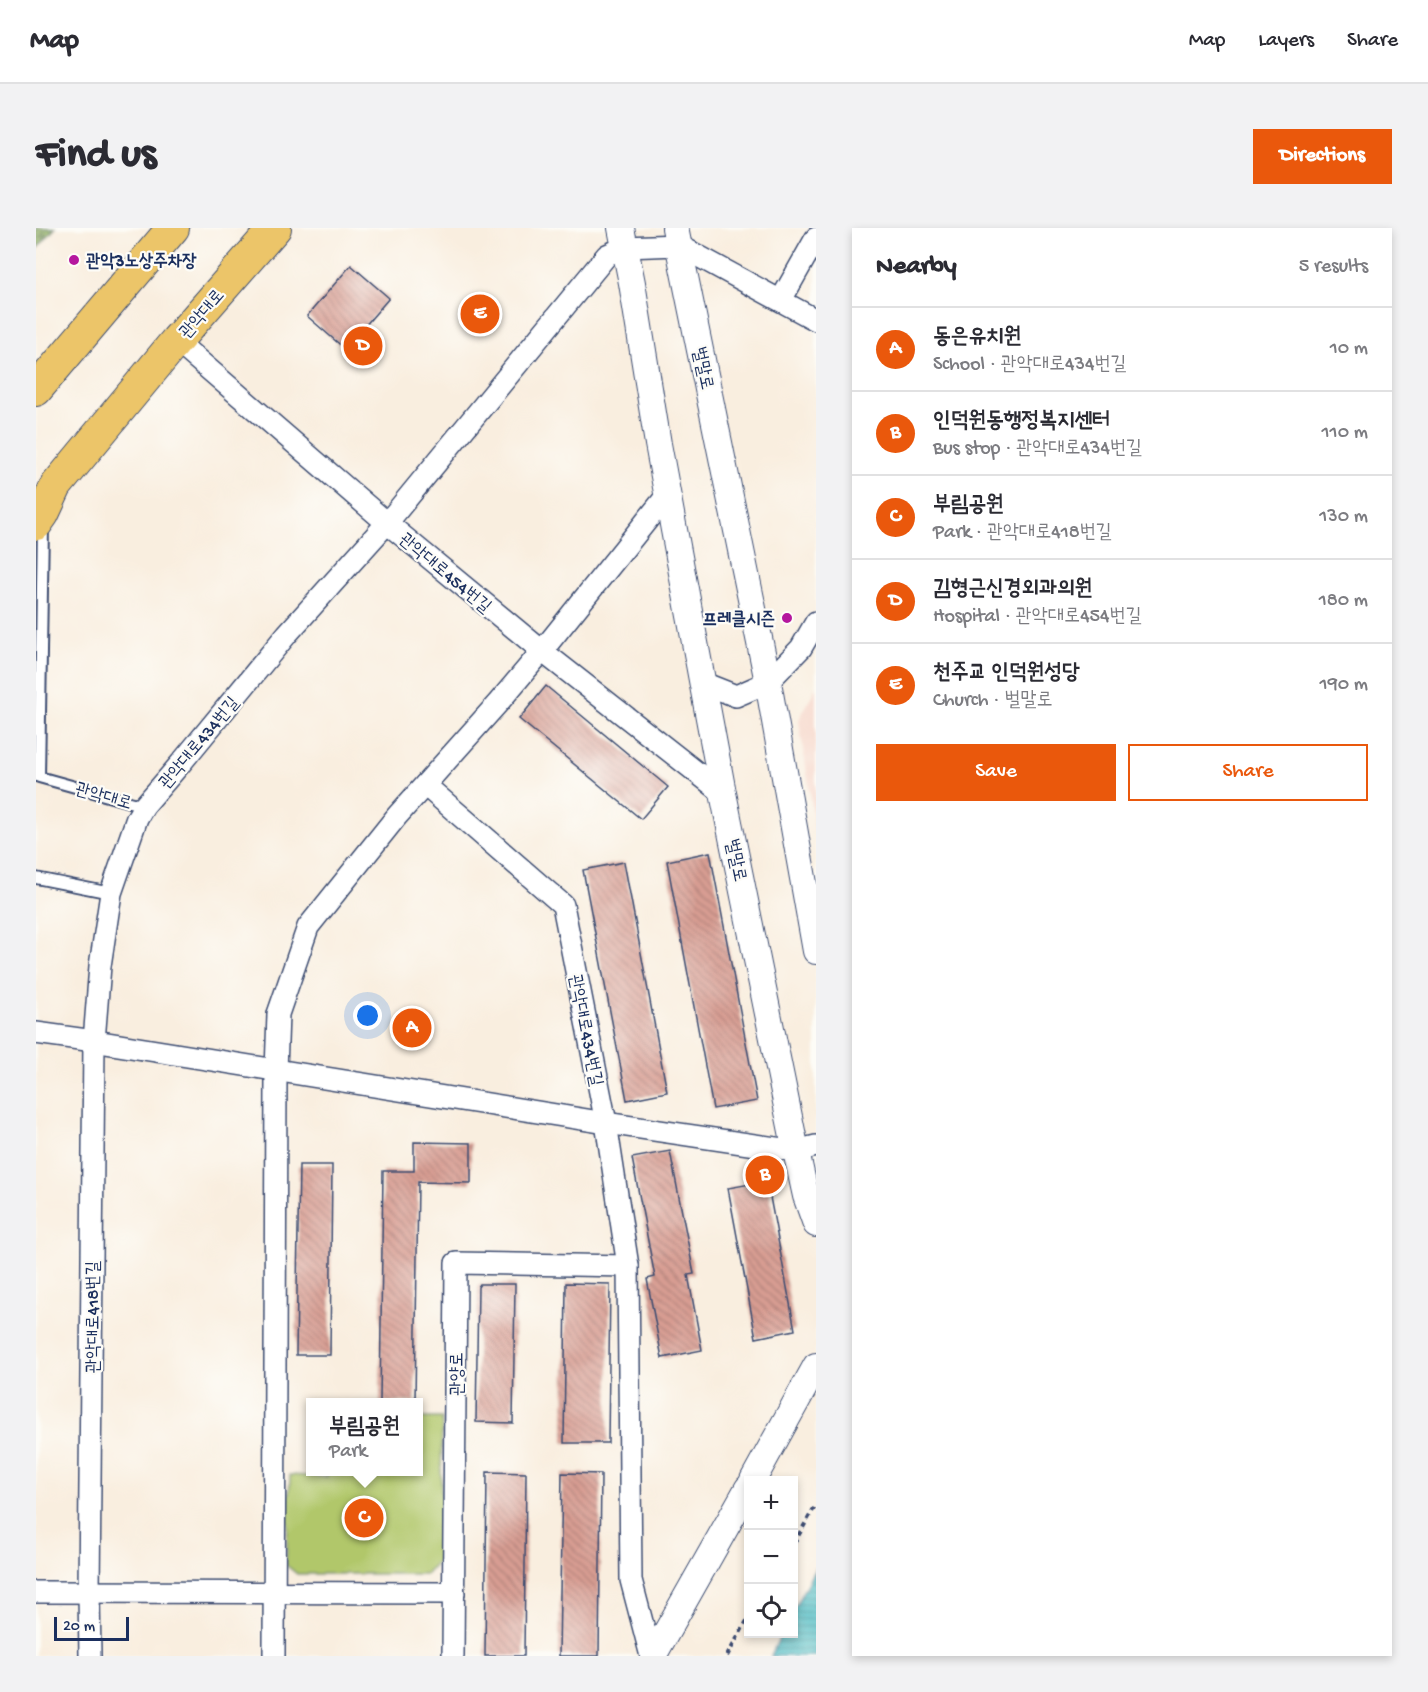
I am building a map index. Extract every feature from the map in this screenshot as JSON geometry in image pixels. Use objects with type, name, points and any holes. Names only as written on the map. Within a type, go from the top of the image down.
[{"type":"main road","points":[[36,390],[173,228]]},
{"type":"main road","name":"관악대로","points":[[40,519],[56,486],[176,341],[275,228]]},
{"type":"street","points":[[387,523],[623,237],[677,237],[816,320]]},
{"type":"street","name":"벌말로","points":[[623,237],[658,444],[723,793],[806,1148],[806,1196],[816,1224],[814,1243],[816,1247]]},
{"type":"street","name":"벌말로","points":[[677,237],[768,682],[816,951]]},
{"type":"street","points":[[781,300],[816,238]]},
{"type":"street","name":"관악대로454번길","points":[[176,341],[387,523],[542,651],[723,793]]},
{"type":"street","points":[[274,1656],[278,1014],[308,927],[397,816],[542,651],[668,494]]},
{"type":"street","name":"관악대로434번길","points":[[94,1041],[100,966],[111,893],[137,818],[144,806],[287,634],[387,523]]},
{"type":"street","points":[[703,683],[736,696],[768,682],[801,648],[816,622]]},
{"type":"street","name":"관악대로434번길","points":[[425,785],[563,905],[606,1123]]},
{"type":"street","points":[[36,1033],[606,1123],[806,1148]]},
{"type":"street","name":"관악대로418번길","points":[[90,1656],[94,1041]]},
{"type":"street","points":[[606,1123],[628,1266],[631,1580],[652,1656]]},
{"type":"street","name":"관양로","points":[[453,1656],[456,1263],[628,1266]]},
{"type":"street","points":[[755,1476],[816,1366]]},
{"type":"street","points":[[652,1656],[744,1495]]},
{"type":"street","points":[[36,1592],[454,1593]]},
{"type":"lane","name":"관악대로","points":[[40,519],[39,777],[144,806]]},
{"type":"lane","points":[[36,878],[111,893]]},
{"type":"path","points":[[798,1536],[816,1505]]},
{"type":"path","points":[[727,1656],[744,1626]]},
{"type":"shaded area","points":[[816,687],[816,834],[799,720]]},
{"type":"green space","points":[[36,228],[55,228],[36,250]]},
{"type":"green space","points":[[423,1418],[442,1418],[440,1559],[427,1574],[297,1574],[286,1565],[290,1475],[423,1476]]},
{"type":"water","points":[[816,1567],[816,1656],[771,1656],[779,1638],[798,1638],[798,1601]]},
{"type":"building","points":[[351,265],[389,298],[345,349],[307,316]]},
{"type":"building","points":[[546,686],[668,787],[641,819],[519,719]]},
{"type":"building","points":[[710,852],[757,1101],[713,1109],[667,861]]},
{"type":"building","points":[[624,862],[667,1092],[627,1100],[583,870]]},
{"type":"building","points":[[414,1142],[471,1143],[471,1183],[418,1182],[415,1398],[380,1398],[383,1171],[414,1171]]},
{"type":"building","points":[[670,1151],[694,1274],[688,1275],[702,1350],[662,1358],[647,1279],[655,1277],[632,1158]]},
{"type":"building","points":[[299,1165],[332,1165],[330,1355],[296,1355]]},
{"type":"building","points":[[767,1181],[795,1330],[756,1338],[728,1188]]},
{"type":"building","points":[[566,1283],[610,1284],[608,1443],[564,1443]]},
{"type":"building","points":[[480,1284],[515,1284],[513,1423],[476,1422],[478,1287]]},
{"type":"building","points":[[487,1472],[526,1473],[524,1656],[485,1656]]},
{"type":"building","points":[[562,1473],[601,1474],[599,1656],[559,1656]]},
{"type":"place","name":"관악3노상주차장","points":[[74,260]]},
{"type":"place","name":"천주교 인덕원성당","points":[[480,314]]},
{"type":"place","name":"김형근신경외과의원","points":[[363,346]]},
{"type":"place","name":"프레클시즌","points":[[787,618]]},
{"type":"place","name":"동은유치원","points":[[412,1028]]},
{"type":"place","name":"인덕원동행정복지센터","points":[[765,1175]]},
{"type":"place","name":"부림공원","points":[[364,1518]]}]
